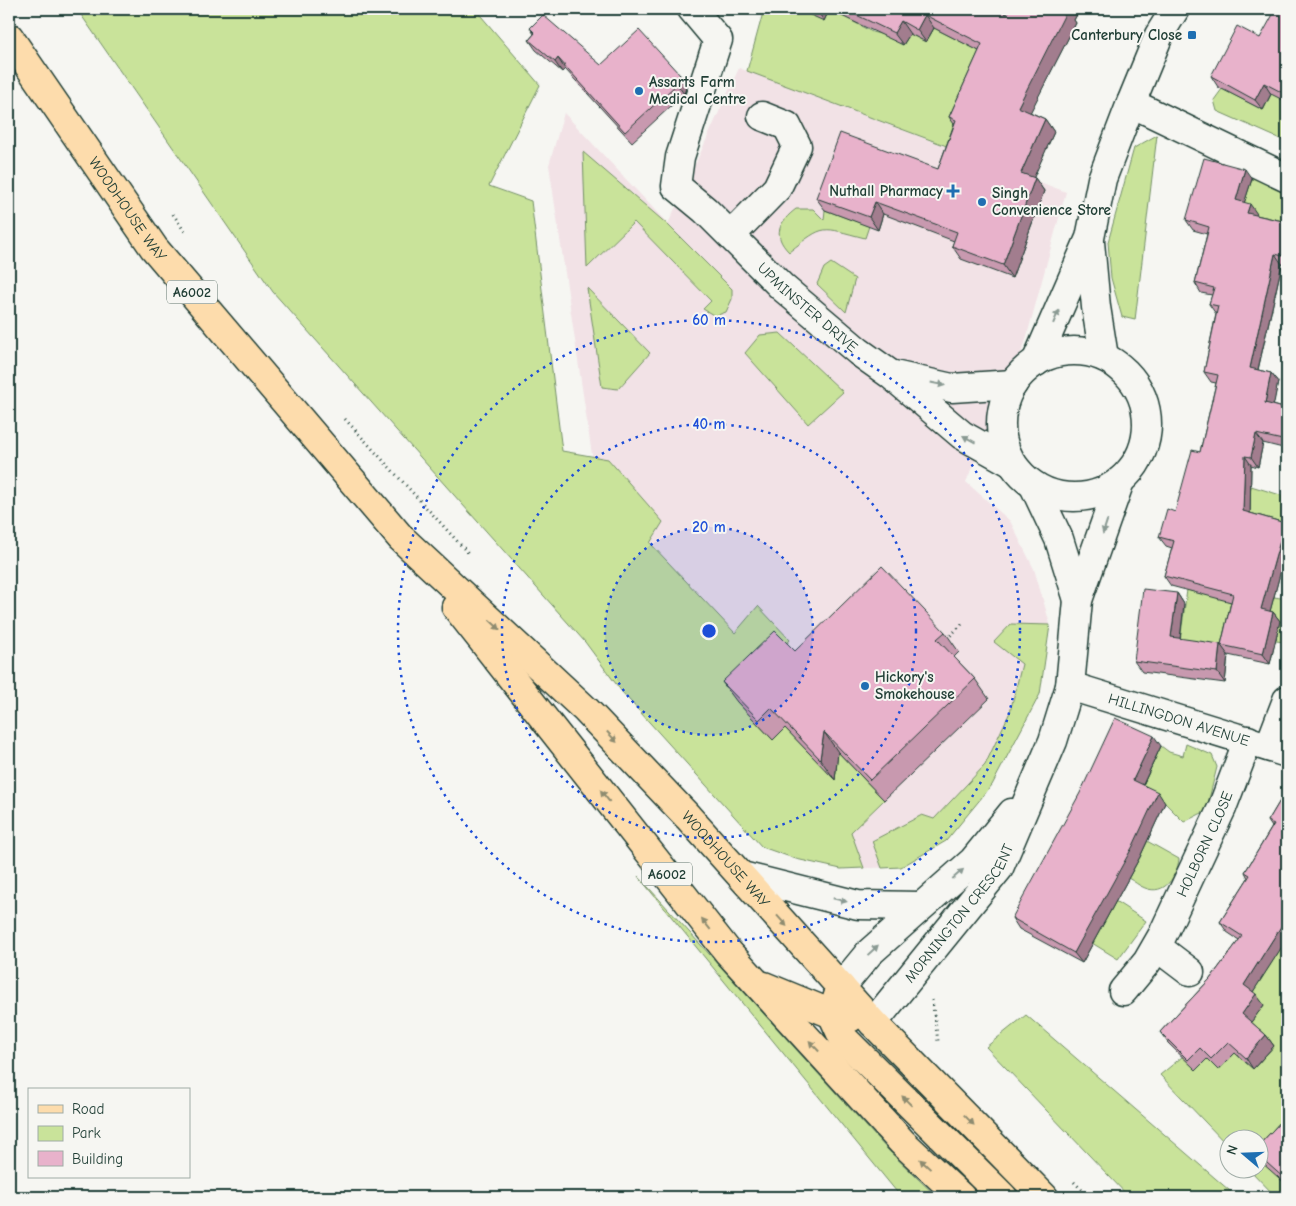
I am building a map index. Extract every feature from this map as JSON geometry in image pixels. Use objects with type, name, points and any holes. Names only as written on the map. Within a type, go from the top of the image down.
[{"type":"main road","name":"WOODHOUSE WAY","points":[[9,37],[154,248],[396,532],[728,952],[902,1142],[961,1197]]},
{"type":"main road","name":"WOODHOUSE WAY","points":[[396,532],[586,710],[742,876],[873,1023],[1044,1197]]},
{"type":"main road","points":[[757,983],[832,1014],[873,1023]]},
{"type":"main road","points":[[841,987],[832,1014],[843,1038],[1003,1197]]},
{"type":"street","name":"UPMINSTER DRIVE","points":[[692,9],[718,40],[680,157],[676,186],[705,210],[782,287],[859,352],[890,374],[962,435],[1012,463]]},
{"type":"street","name":"MORNINGTON CRESCENT","points":[[1036,362],[1090,238],[1102,180],[1131,103],[1159,35],[1175,9]]},
{"type":"street","points":[[1131,103],[1287,178]]},
{"type":"street","points":[[731,235],[777,188],[797,146],[787,126],[762,116]]},
{"type":"street","name":"MORNINGTON CRESCENT","points":[[1090,238],[1096,307],[1104,358]]},
{"type":"street","name":"MORNINGTON CRESCENT","points":[[1064,352],[1091,353],[1104,358],[1130,377],[1139,390],[1144,404],[1147,429],[1141,454],[1132,470],[1120,481],[1107,489],[1083,497],[1050,494],[1034,486],[1022,476],[1012,463],[1002,439],[1001,416],[1005,399],[1013,384],[1022,373],[1036,362],[1064,352]]},
{"type":"street","name":"UPMINSTER DRIVE","points":[[890,374],[952,388],[1013,384]]},
{"type":"street","name":"MORNINGTON CRESCENT","points":[[873,1023],[999,868],[1029,792],[1053,741],[1070,686],[1078,600],[1120,481]]},
{"type":"street","name":"MORNINGTON CRESCENT","points":[[1034,486],[1059,539],[1078,600]]},
{"type":"street","name":"HILLINGDON AVENUE","points":[[1070,686],[1268,747]]},
{"type":"street","name":"HOLBORN CLOSE","points":[[1122,991],[1147,962],[1157,946],[1222,808],[1268,747],[1287,700]]},
{"type":"street","name":"MORNINGTON CRESCENT","points":[[841,987],[869,953],[973,861],[1029,792]]},
{"type":"street","points":[[742,876],[858,905],[921,906]]},
{"type":"street","points":[[1157,946],[1190,972]]},
{"type":"path","points":[[168,208],[191,240]]},
{"type":"path","points":[[339,413],[474,560]]},
{"type":"path","points":[[947,639],[963,623]]},
{"type":"path","points":[[906,981],[932,997],[937,1040],[942,1046]]},
{"type":"path","points":[[1068,1176],[1089,1197]]},
{"type":"shaded area","points":[[739,68],[1066,192],[1025,343],[966,482],[1010,521],[1034,569],[1050,624],[1040,694],[992,785],[946,841],[901,867],[841,869],[796,859],[762,847],[628,698],[549,165],[564,113],[668,224]]},
{"type":"green space","points":[[77,9],[475,9],[540,85],[489,186],[531,201],[562,451],[608,459],[663,522],[650,543],[735,633],[758,606],[790,640],[737,702],[773,740],[785,728],[819,763],[834,748],[884,800],[851,832],[864,868],[841,869],[796,859],[762,847],[622,692],[585,642],[273,292]]},
{"type":"green space","points":[[764,9],[830,9],[872,32],[884,35],[910,34],[926,42],[934,28],[991,57],[952,148],[747,71]]},
{"type":"green space","points":[[1287,63],[1287,142],[1217,111],[1214,100],[1222,89],[1263,110]]},
{"type":"green space","points":[[1157,135],[1135,320],[1122,317],[1111,278],[1108,242],[1134,148]]},
{"type":"green space","points":[[583,152],[668,225],[732,289],[732,299],[726,312],[715,316],[703,309],[711,301],[634,222],[587,268]]},
{"type":"green space","points":[[1232,166],[1287,191],[1287,230],[1242,210]]},
{"type":"green space","points":[[796,209],[813,209],[824,220],[825,210],[869,226],[865,238],[840,231],[824,230],[810,236],[789,252],[779,234],[785,219]]},
{"type":"green space","points":[[831,263],[855,279],[846,312],[817,284],[824,268]]},
{"type":"green space","points":[[587,288],[650,353],[618,389],[602,387]]},
{"type":"green space","points":[[780,333],[843,392],[808,424],[745,353],[760,335]]},
{"type":"green space","points":[[1251,486],[1287,497],[1287,531],[1274,597],[1287,599],[1287,630],[1284,642],[1276,641],[1279,621],[1238,612],[1228,655],[1179,648],[1187,590],[1208,595],[1250,494]]},
{"type":"green space","points":[[1011,624],[1050,625],[1040,694],[992,785],[946,841],[901,867],[882,868],[872,841],[922,815],[934,819],[985,765],[1010,712],[1022,664],[994,642]]},
{"type":"green space","points":[[1186,744],[1212,755],[1217,767],[1206,811],[1184,822],[1165,803],[1140,791],[1161,746],[1169,752],[1183,756]]},
{"type":"green space","points":[[1122,827],[1179,859],[1173,878],[1164,887],[1152,890],[1128,878]]},
{"type":"green space","points":[[638,876],[887,1149],[937,1197],[901,1197]]},
{"type":"green space","points":[[1115,901],[1146,921],[1118,959],[1092,943]]},
{"type":"green space","points":[[1287,939],[1287,1197],[1276,1197],[1258,1178],[1268,1178],[1268,1128],[1218,1128],[1218,1136],[1160,1075],[1182,1057],[1207,1059],[1219,1070],[1235,1053],[1253,1068],[1274,1046],[1249,1025],[1251,995]]},
{"type":"green space","points":[[1026,1015],[1237,1197],[1129,1197],[986,1047]]},
{"type":"building","points":[[844,9],[997,9],[1007,14],[1010,9],[1067,10],[1018,107],[1045,119],[1021,173],[1035,178],[1003,265],[952,246],[957,232],[875,202],[869,217],[816,198],[840,133],[938,169],[956,120],[949,117],[982,44],[925,15],[917,30],[901,21],[894,33]]},
{"type":"building","points":[[1276,9],[1287,9],[1287,95],[1264,83],[1255,100],[1211,76],[1237,26],[1260,38]]},
{"type":"building","points":[[543,15],[601,65],[639,30],[680,75],[677,84],[625,132],[558,58],[555,62],[529,40],[535,33],[530,28]]},
{"type":"building","points":[[1204,158],[1245,169],[1236,200],[1250,204],[1247,213],[1287,222],[1287,257],[1275,254],[1250,368],[1271,373],[1265,403],[1287,409],[1287,441],[1256,434],[1251,457],[1245,456],[1243,511],[1285,523],[1261,609],[1273,612],[1263,654],[1221,645],[1233,594],[1164,576],[1174,541],[1159,537],[1167,509],[1175,512],[1192,450],[1200,452],[1218,375],[1204,372],[1218,306],[1209,304],[1214,288],[1195,283],[1209,227],[1186,220]]},
{"type":"building","name":"Hickory's Smokehouse","points":[[882,566],[945,632],[937,639],[975,679],[870,780],[824,732],[820,759],[771,708],[759,720],[722,682],[775,631],[795,651]]},
{"type":"building","points":[[1143,589],[1177,593],[1171,637],[1220,644],[1217,672],[1134,661]]},
{"type":"building","points":[[1115,718],[1154,736],[1133,780],[1158,792],[1133,846],[1074,953],[1012,918],[1080,793]]},
{"type":"building","points":[[1287,789],[1287,917],[1244,985],[1256,994],[1242,1014],[1266,1035],[1246,1058],[1228,1042],[1211,1059],[1200,1048],[1188,1060],[1160,1032],[1210,979],[1242,936],[1220,922],[1250,875],[1245,872],[1274,824],[1268,821]]},
{"type":"building","points":[[1287,1115],[1287,1177],[1285,1179],[1268,1164],[1268,1135]]},
{"type":"place","name":"Canterbury Close","points":[[1192,35]]},
{"type":"place","name":"Assarts Farm Medical Centre","points":[[639,91]]},
{"type":"place","name":"Nuthall Pharmacy","points":[[953,191]]},
{"type":"place","name":"Singh Convenience Store","points":[[982,202]]},
{"type":"place","name":"Hickory's Smokehouse","points":[[865,686]]}]
